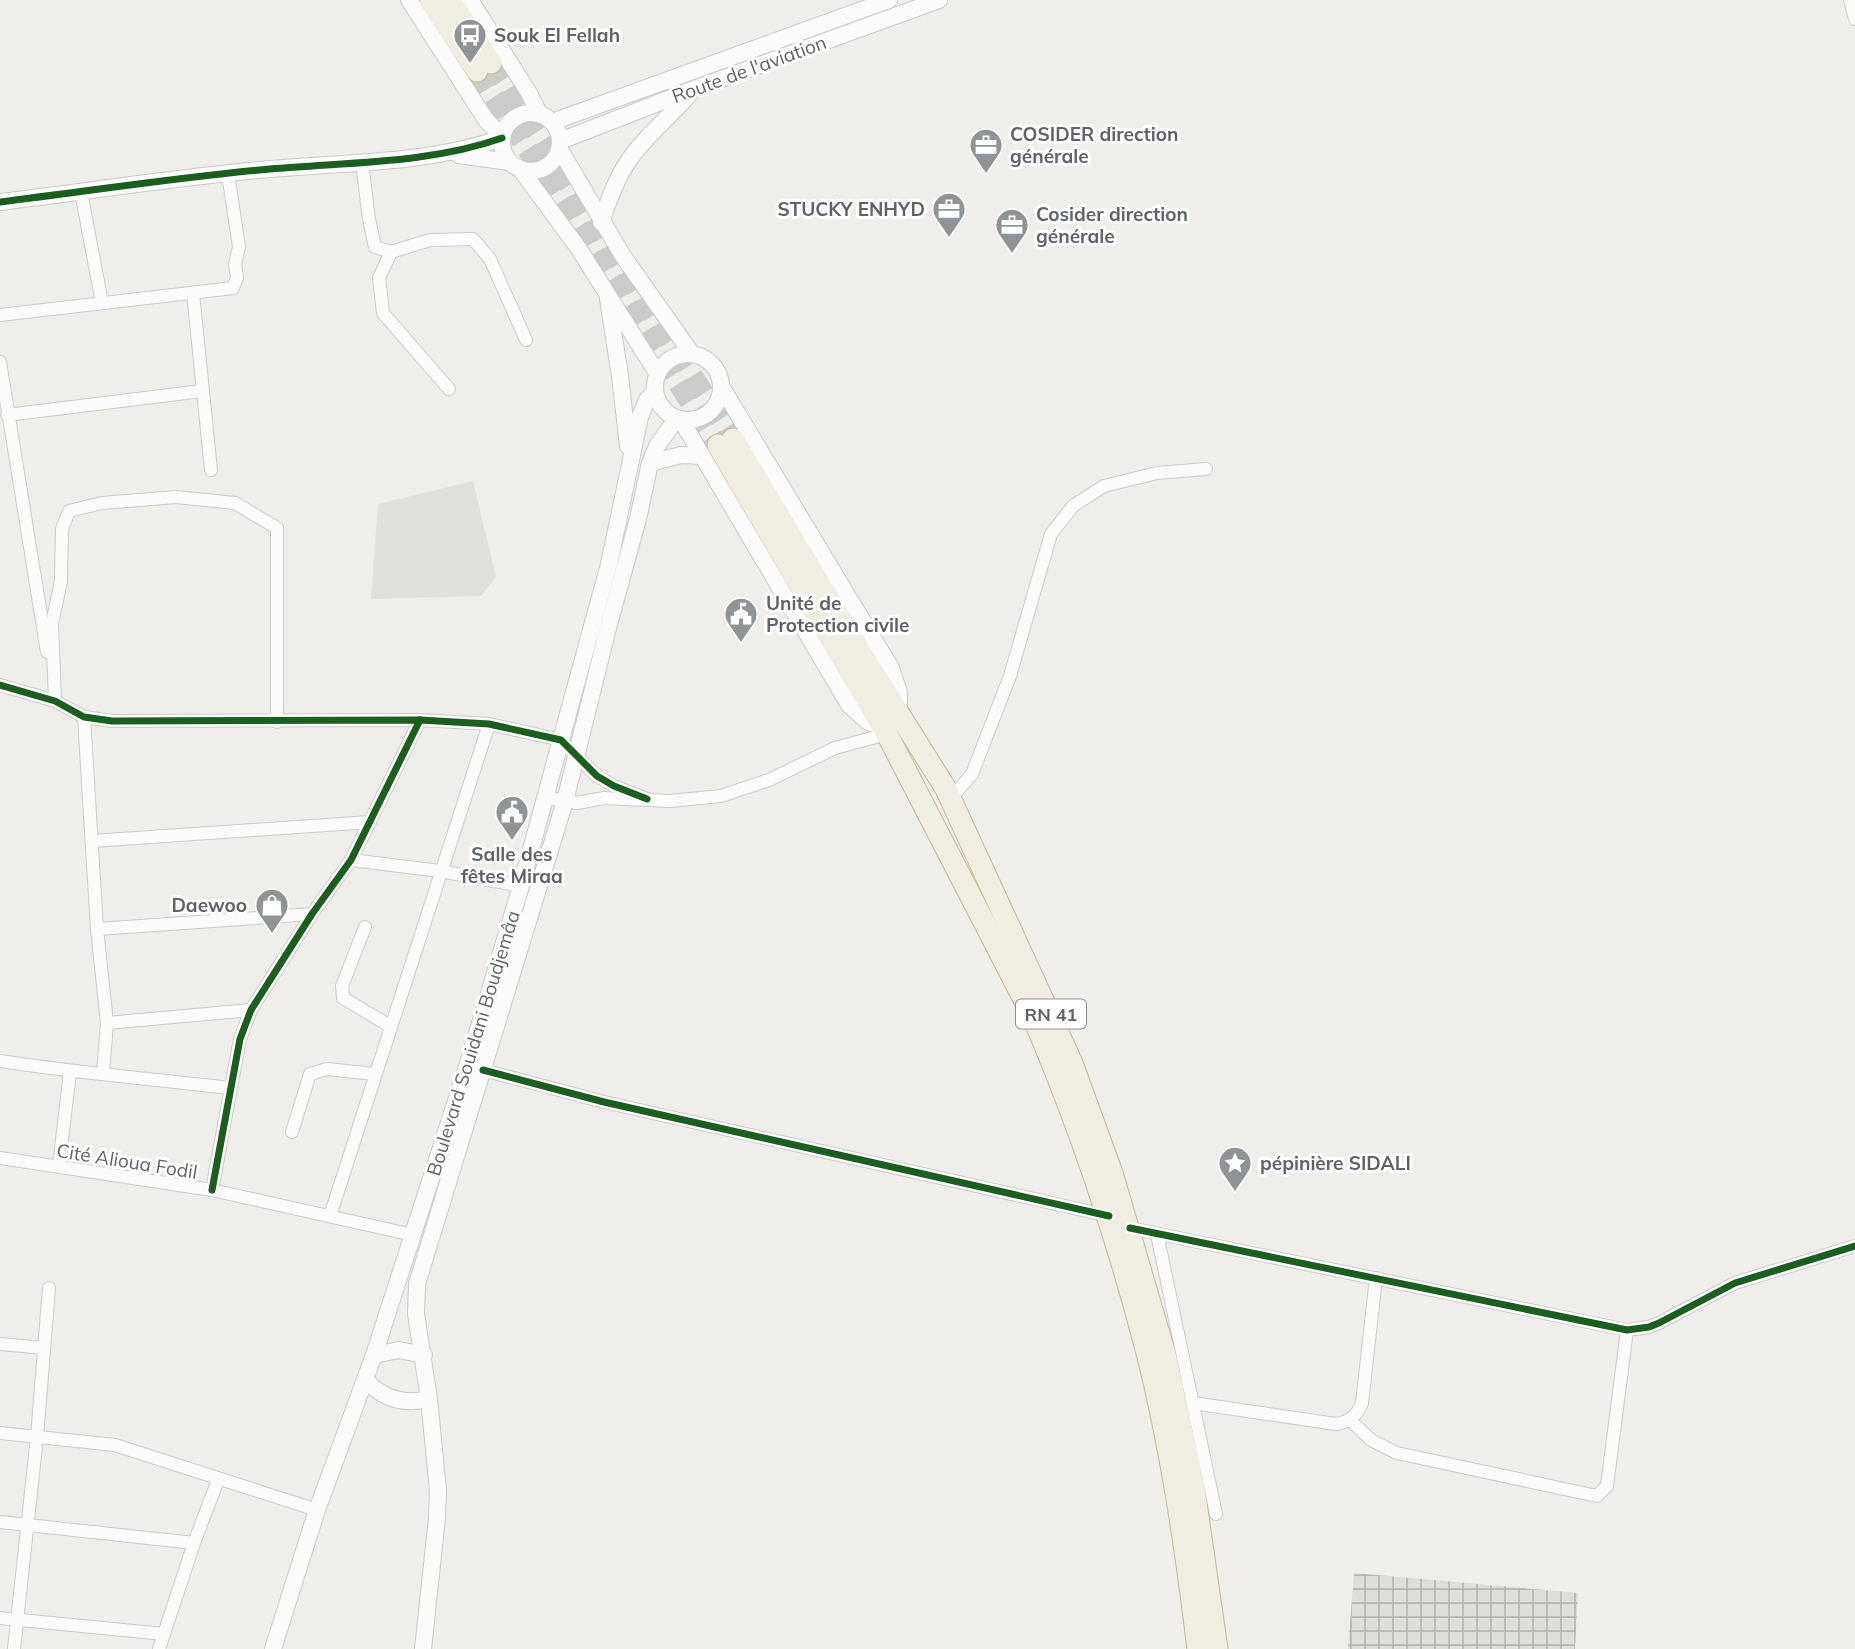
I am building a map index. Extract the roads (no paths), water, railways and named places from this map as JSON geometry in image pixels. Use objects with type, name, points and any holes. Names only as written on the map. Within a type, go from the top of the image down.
[{"type":"highway","points":[[430,0],[484,67],[450,0]]},
{"type":"highway","name":"RN 41","points":[[718,447],[890,726],[1033,1017],[1073,1115],[1109,1216],[1148,1358],[1163,1423],[1198,1649]]},
{"type":"highway","name":"RN 41","points":[[890,726],[951,797],[1072,1063],[1093,1118],[1130,1228],[1180,1418],[1204,1547],[1217,1649]]},
{"type":"main road","points":[[409,0],[486,120],[502,137]]},
{"type":"main road","points":[[470,0],[529,93],[557,131],[559,145],[601,222],[692,354]]},
{"type":"main road","points":[[657,373],[606,289],[502,147],[502,137],[508,124],[519,115],[533,113],[546,118],[889,0]]},
{"type":"main road","name":"Route de l'aviation","points":[[559,145],[694,89],[939,0]]},
{"type":"main road","points":[[601,222],[612,191],[627,163],[694,89]]},
{"type":"main road","points":[[0,202],[269,169],[436,155],[462,151],[502,137]]},
{"type":"main road","points":[[436,155],[479,157],[535,171],[553,161],[559,145]]},
{"type":"main road","points":[[606,289],[630,463]]},
{"type":"main road","points":[[718,447],[664,410],[655,390],[657,373],[675,356],[701,356],[716,368],[721,386],[891,668],[899,692],[890,726]]},
{"type":"main road","points":[[679,419],[698,419],[706,415],[718,402],[721,386]]},
{"type":"main road","name":"Boulevard Souidani Boudjemâa","points":[[273,1649],[317,1510],[366,1380],[521,886],[615,537],[643,408],[655,390]]},
{"type":"main road","name":"Boulevard Souidani Boudjemâa","points":[[424,1355],[416,1314],[417,1284],[565,802],[608,628],[629,557],[650,463],[657,446],[679,419]]},
{"type":"main road","points":[[650,463],[718,447]]},
{"type":"main road","points":[[374,1355],[399,1350],[424,1355],[438,1490],[423,1649]]},
{"type":"main road","points":[[366,1380],[381,1394],[390,1398],[410,1402],[429,1399]]},
{"type":"street","points":[[1850,0],[1855,19]]},
{"type":"street","points":[[362,163],[375,247],[391,252],[430,240],[473,239],[490,259],[526,340]]},
{"type":"street","points":[[0,315],[233,288],[237,278],[235,264],[239,247],[228,174]]},
{"type":"street","points":[[80,192],[102,303]]},
{"type":"street","points":[[391,252],[379,278],[383,313],[449,389]]},
{"type":"street","points":[[192,293],[211,470]]},
{"type":"street","points":[[0,362],[55,701]]},
{"type":"street","points":[[8,415],[201,391]]},
{"type":"street","points":[[951,797],[972,774],[1010,676],[1051,534],[1073,506],[1104,486],[1157,473],[1206,469]]},
{"type":"street","points":[[55,701],[52,624],[61,581],[62,529],[69,511],[102,503],[176,497],[211,500],[235,503],[276,528],[277,722]]},
{"type":"street","points":[[0,685],[55,701],[84,717],[139,723],[420,720],[489,724],[561,740],[576,757],[605,781],[647,799]]},
{"type":"street","points":[[84,717],[97,929],[107,1023],[103,1073]]},
{"type":"street","points":[[212,1190],[240,1039],[251,1010],[312,914],[351,860],[420,720]]},
{"type":"street","points":[[330,1216],[489,724]]},
{"type":"street","points":[[545,797],[581,803],[604,798],[683,800],[721,796],[769,780],[835,748],[890,726]]},
{"type":"street","points":[[92,841],[370,822]]},
{"type":"street","points":[[351,860],[440,871],[521,886]]},
{"type":"street","points":[[97,929],[312,914]]},
{"type":"street","points":[[365,927],[342,986],[343,998],[390,1026]]},
{"type":"street","points":[[107,1023],[251,1010]]},
{"type":"street","points":[[0,1061],[70,1072],[103,1073],[230,1088]]},
{"type":"street","points":[[292,1132],[310,1074],[327,1069],[375,1074]]},
{"type":"street","points":[[483,1070],[604,1102],[1109,1216]]},
{"type":"street","points":[[59,1165],[70,1072]]},
{"type":"street","name":"Cité Alioua Fodil","points":[[0,1158],[212,1190],[413,1235]]},
{"type":"street","points":[[1130,1228],[1627,1330],[1659,1323],[1745,1279],[1855,1246]]},
{"type":"street","points":[[1157,1234],[1216,1514]]},
{"type":"street","points":[[1193,1403],[1336,1424],[1356,1416],[1362,1403],[1376,1279]]},
{"type":"street","points":[[14,1649],[29,1524],[49,1288]]},
{"type":"street","points":[[1350,1420],[1371,1440],[1397,1453],[1597,1496],[1607,1486],[1627,1330]]},
{"type":"street","points":[[0,1344],[44,1348]]},
{"type":"street","points":[[0,1433],[115,1445],[317,1510]]},
{"type":"street","points":[[159,1649],[218,1480]]},
{"type":"street","points":[[0,1522],[194,1543]]},
{"type":"street","points":[[0,1618],[164,1634]]},
{"type":"tunnel","points":[[491,63],[733,439]]},
{"type":"tunnel","points":[[477,71],[718,445]]},
{"type":"place","name":"Souk El Fellah","points":[[470,65]]},
{"type":"place","name":"COSIDER direction générale","points":[[986,175]]},
{"type":"place","name":"STUCKY ENHYD","points":[[949,239]]},
{"type":"place","name":"Cosider direction générale","points":[[1012,255]]},
{"type":"place","name":"Unité de Protection civile","points":[[741,644]]},
{"type":"place","name":"Salle des fêtes Miraa","points":[[512,842]]},
{"type":"place","name":"Daewoo","points":[[272,935]]},
{"type":"place","name":"pépinière SIDALI","points":[[1235,1193]]}]
